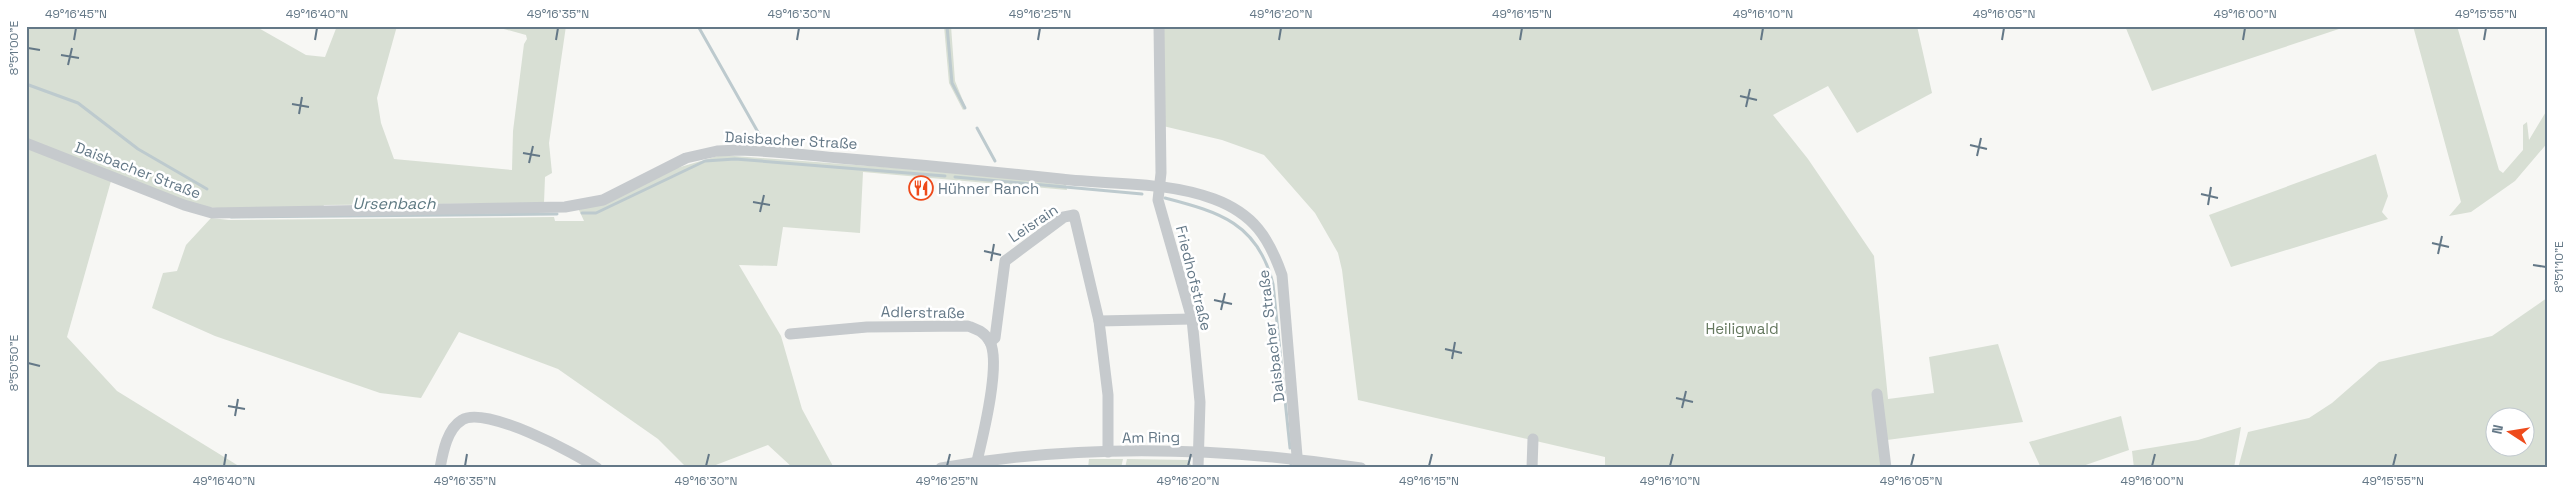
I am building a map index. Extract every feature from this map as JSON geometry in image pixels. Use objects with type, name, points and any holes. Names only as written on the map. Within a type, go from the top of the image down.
[{"type":"street","points":[[1158,186],[1161,173],[1159,26]]},
{"type":"street","name":"Daisbacher Straße","points":[[26,143],[184,205],[212,213],[566,207],[604,200],[686,158],[717,151],[740,150],[1168,187],[1215,200],[1236,210],[1262,231],[1273,250],[1282,275],[1298,463]]},
{"type":"street","name":"Friedhofstraße","points":[[1158,186],[1158,200],[1192,319],[1200,402],[1198,468]]},
{"type":"street","name":"Leisrain","points":[[990,342],[995,338],[1005,261],[1064,217],[1074,215],[1099,321]]},
{"type":"street","points":[[1108,452],[1108,395],[1099,321],[1192,319]]},
{"type":"street","name":"Adlerstraße","points":[[790,334],[867,327],[968,326],[981,331],[990,342]]},
{"type":"street","points":[[977,461],[988,414],[993,356],[990,342]]},
{"type":"street","points":[[1877,394],[1886,468]]},
{"type":"street","points":[[440,468],[444,449],[453,430],[460,421],[475,416],[495,420],[553,443],[597,468]]},
{"type":"street","points":[[1532,468],[1533,439]]},
{"type":"street","name":"Am Ring","points":[[941,468],[977,461],[1108,452],[1198,451],[1298,463],[1361,468]]},
{"type":"green space","points":[[26,26],[255,26],[306,55],[325,57],[337,26],[397,26],[377,98],[381,123],[394,159],[512,170],[513,131],[524,44],[527,39],[526,35],[493,26],[566,26],[549,143],[552,173],[545,177],[544,203],[324,205],[323,207],[228,209],[193,206],[26,140]]},
{"type":"green space","points":[[944,26],[951,26],[955,81],[966,108],[963,110],[949,83]]},
{"type":"green space","name":"Heiligwald","points":[[1161,26],[1917,26],[1932,93],[1857,133],[1828,86],[1773,115],[1808,159],[1874,256],[1888,399],[1934,393],[1929,357],[1998,344],[2023,422],[1887,440],[1890,468],[1605,468],[1605,457],[1358,400],[1342,270],[1338,253],[1315,213],[1264,155],[1222,140],[1163,126]]},
{"type":"green space","points":[[2125,26],[2345,26],[2345,27],[2152,91]]},
{"type":"green space","points":[[2413,26],[2457,26],[2499,170],[2503,173],[2523,150],[2523,125],[2527,122],[2529,140],[2547,110],[2547,143],[2515,181],[2471,212],[2449,216],[2461,202]]},
{"type":"green space","points":[[26,146],[111,181],[67,337],[117,391],[242,468],[26,468]]},
{"type":"green space","points":[[2376,154],[2388,196],[2382,212],[2388,219],[2231,267],[2209,215]]},
{"type":"green space","points":[[721,155],[964,173],[1066,185],[1067,190],[863,172],[860,233],[783,227],[777,266],[739,265],[781,336],[802,409],[834,468],[813,468],[811,465],[812,468],[793,468],[768,445],[708,468],[687,468],[658,439],[558,369],[459,332],[421,398],[380,393],[215,336],[152,308],[163,273],[177,271],[186,245],[211,218],[229,220],[554,217],[555,221],[584,221],[579,210],[667,171]]},
{"type":"green space","points":[[2547,298],[2547,468],[2238,468],[2248,432],[2309,418],[2332,403],[2379,362],[2492,336]]},
{"type":"green space","points":[[2121,416],[2129,450],[2077,468],[2041,468],[2029,442]]},
{"type":"green space","points":[[2241,427],[2234,468],[2134,468],[2132,451],[2198,440]]},
{"type":"green space","points":[[1089,459],[1123,459],[1121,468],[1088,468]]},
{"type":"green space","points":[[1127,459],[1188,460],[1193,468],[1125,468]]},
{"type":"waterway","points":[[698,26],[763,141]]},
{"type":"waterway","points":[[947,26],[952,83],[965,108]]},
{"type":"waterway","name":"Ursenbach","points":[[26,84],[78,103],[138,149],[207,189]]},
{"type":"waterway","points":[[977,128],[995,161]]},
{"type":"waterway","points":[[582,213],[596,213],[705,161],[735,159],[945,176]]},
{"type":"waterway","points":[[955,177],[1142,194]]},
{"type":"waterway","points":[[1165,198],[1203,209],[1234,223],[1257,247],[1266,263],[1273,284],[1290,448]]},
{"type":"waterway","name":"Ursenbach","points":[[231,217],[557,214]]},
{"type":"place","name":"Hühner Ranch","points":[[921,188]]}]
